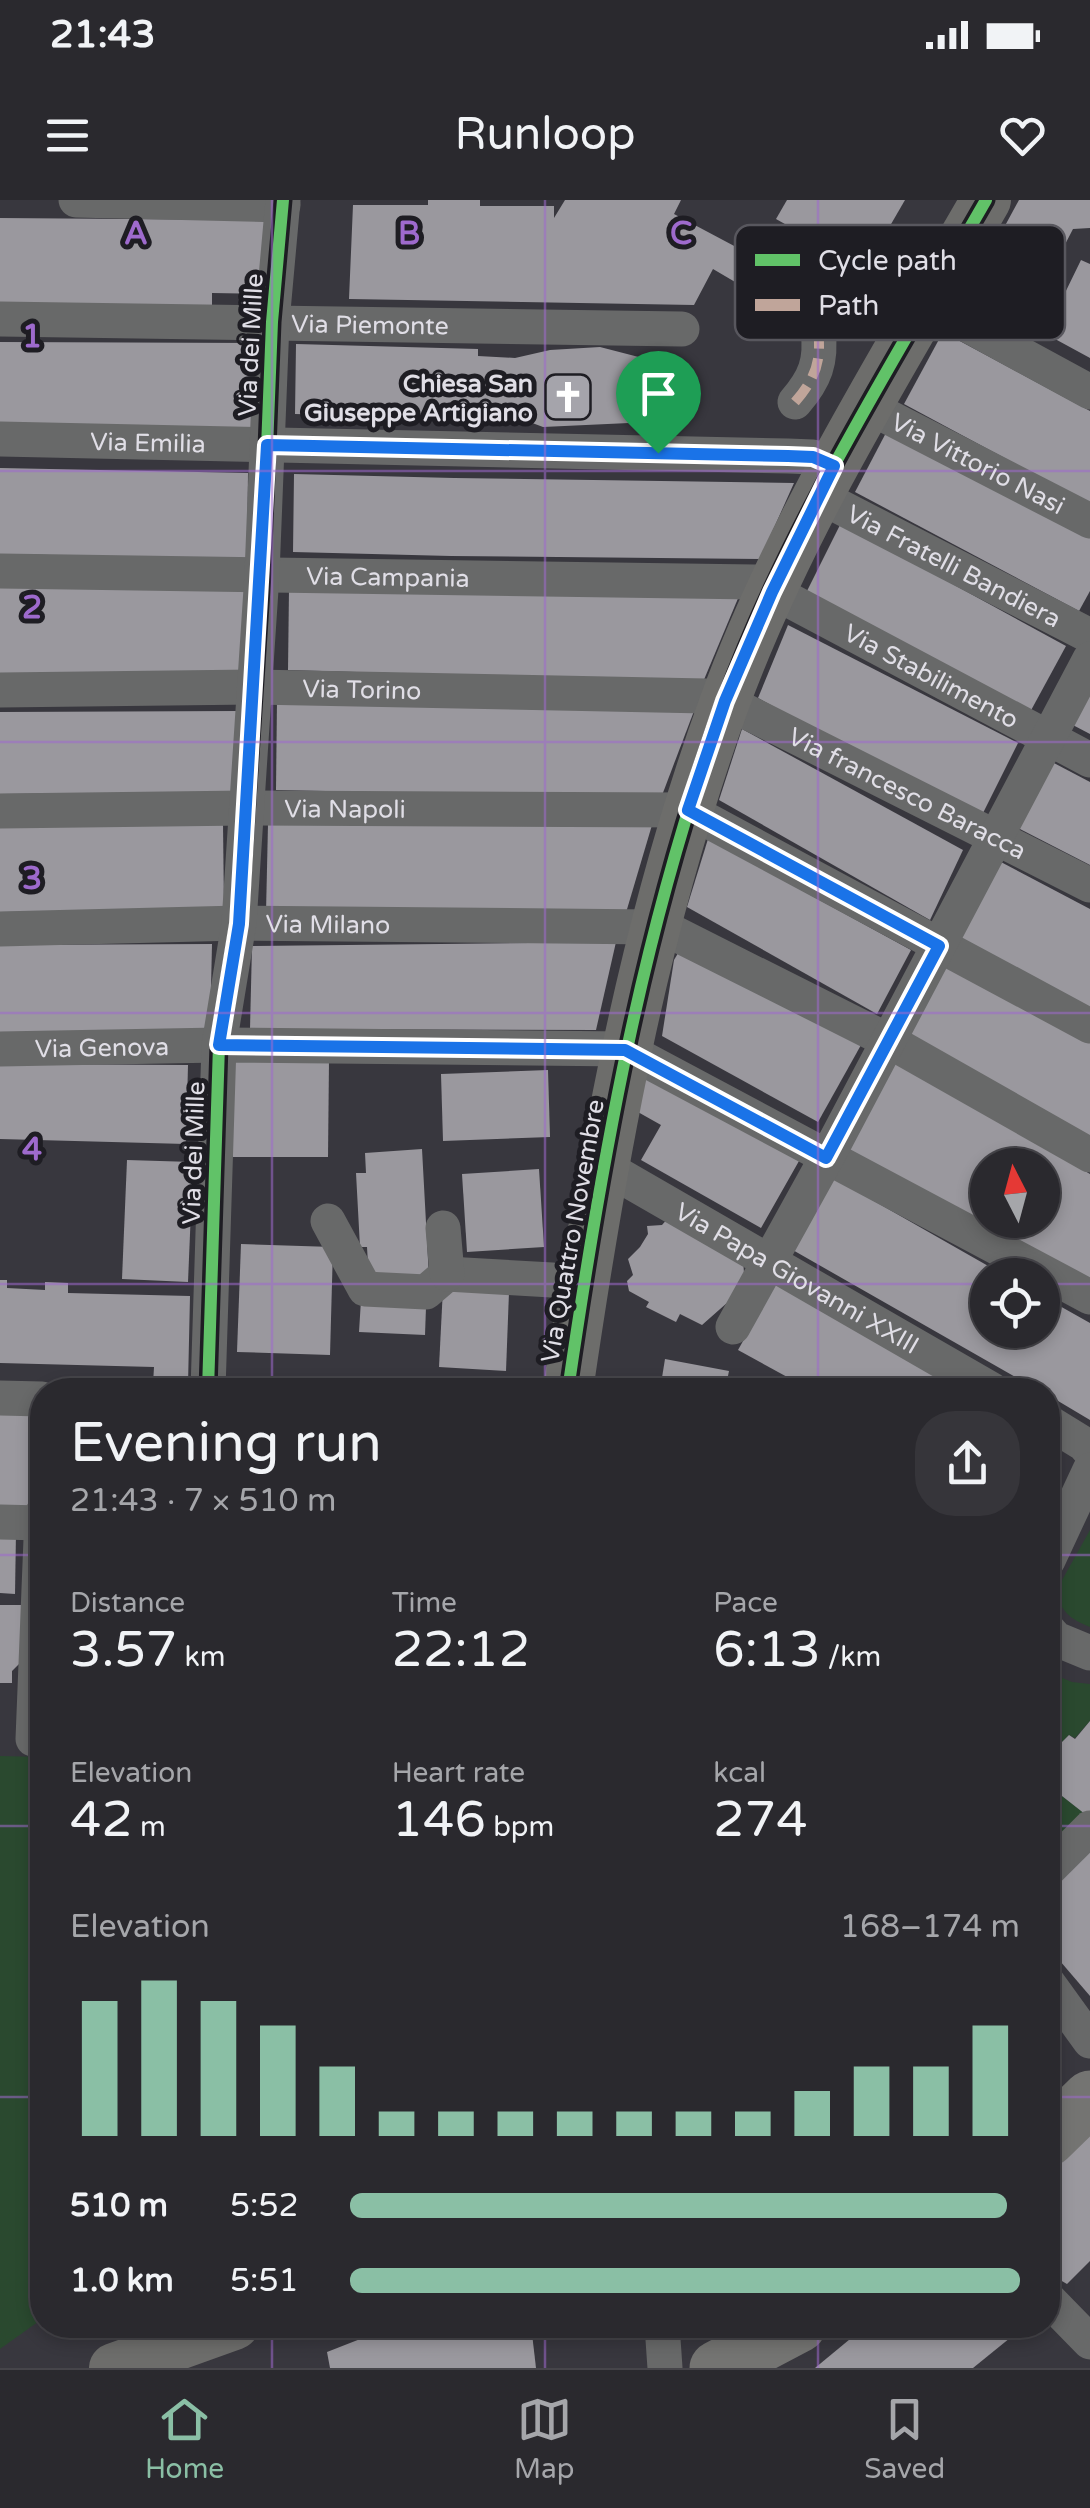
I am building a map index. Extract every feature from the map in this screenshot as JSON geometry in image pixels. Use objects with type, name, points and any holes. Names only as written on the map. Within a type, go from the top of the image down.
[{"type":"main road","points":[[1060,2127],[1090,2098]]},
{"type":"main road","points":[[717,2368],[774,2338]]},
{"type":"street","points":[[76,200],[283,203]]},
{"type":"street","name":"Via Quattro Novembre","points":[[972,225],[986,200]]},
{"type":"street","name":"Via dei Mille","points":[[208,1378],[219,1045],[239,924],[262,574],[272,322],[283,203]]},
{"type":"street","name":"Via Piemonte","points":[[0,318],[682,329]]},
{"type":"street","points":[[795,402],[818,370],[819,340]]},
{"type":"street","name":"Via Quattro Novembre","points":[[570,1378],[625,1050],[654,927],[688,810],[725,701],[772,592],[826,481],[905,340]]},
{"type":"street","points":[[996,340],[1090,392]]},
{"type":"street","name":"Via Vittorio Nasi","points":[[867,406],[1090,520]]},
{"type":"street","name":"Via Emilia","points":[[0,439],[813,457],[826,481]]},
{"type":"street","name":"Via Fratelli Bandiera","points":[[826,481],[1090,636]]},
{"type":"street","name":"Via Campania","points":[[0,571],[756,582],[772,592]]},
{"type":"street","name":"Via Stabilimento","points":[[772,592],[1090,760]]},
{"type":"street","points":[[733,1327],[1090,659]]},
{"type":"street","name":"Via Torino","points":[[0,690],[254,687],[706,696],[725,701]]},
{"type":"street","name":"Via francesco Baracca","points":[[725,701],[1090,885]]},
{"type":"street","points":[[688,810],[1090,1026]]},
{"type":"street","name":"Via Napoli","points":[[0,811],[688,810]]},
{"type":"street","name":"Via Milano","points":[[0,929],[239,924],[654,927]]},
{"type":"street","points":[[654,927],[889,1041],[1090,1155]]},
{"type":"street","name":"Via Genova","points":[[0,1050],[219,1045],[625,1050]]},
{"type":"street","points":[[625,1050],[1090,1298]]},
{"type":"street","name":"Via Papa Giovanni XXIII","points":[[604,1167],[971,1378]]},
{"type":"street","points":[[328,1221],[365,1289],[426,1292],[447,1274],[552,1280],[583,1286]]},
{"type":"street","points":[[443,1228],[447,1274]]},
{"type":"street","points":[[0,1398],[30,1399]]},
{"type":"street","points":[[1060,1429],[1090,1451]]},
{"type":"street","points":[[1060,1534],[1090,1470]]},
{"type":"street","points":[[0,1522],[30,1522]]},
{"type":"street","points":[[1060,1641],[1090,1653]]},
{"type":"street","points":[[1060,1858],[1090,1828]]},
{"type":"street","points":[[1060,2000],[1090,2041]]},
{"type":"street","points":[[1060,2311],[1090,2342]]},
{"type":"street","points":[[114,2368],[198,2338]]},
{"type":"street","points":[[663,2338],[664,2368]]},
{"type":"street","points":[[1081,2368],[1090,2360]]},
{"type":"green space","points":[[1090,1530],[1090,1627],[1067,1614],[1060,1601],[1060,1584]]},
{"type":"green space","points":[[1060,1677],[1090,1684],[1090,1721],[1075,1738],[1069,1735],[1060,1744]]},
{"type":"green space","points":[[0,1756],[30,1757],[30,2328],[0,2349]]},
{"type":"green space","points":[[1060,1794],[1089,1817],[1060,1842]]},
{"type":"building","points":[[428,200],[480,200],[480,206],[554,206],[554,218],[565,200],[681,200],[674,214],[735,246],[735,282],[713,269],[694,305],[349,299],[353,205],[428,205]]},
{"type":"building","points":[[787,200],[905,200],[891,225],[787,225],[776,219]]},
{"type":"building","points":[[1019,200],[1090,200],[1090,228],[1073,229],[1065,244],[1065,225],[1005,225]]},
{"type":"building","points":[[0,218],[265,220],[264,294],[212,293],[212,306],[0,305]]},
{"type":"building","points":[[1081,260],[1090,264],[1090,358],[1057,340],[1065,340],[1065,293]]},
{"type":"building","points":[[939,340],[958,340],[1090,411],[1090,504],[904,404]]},
{"type":"building","points":[[0,342],[256,343],[254,430],[0,428]]},
{"type":"building","points":[[296,344],[478,349],[478,356],[515,358],[550,350],[600,347],[658,362],[661,408],[629,423],[543,427],[511,415],[476,414],[476,419],[295,414]]},
{"type":"building","points":[[888,429],[1090,536],[1090,591],[1079,611],[855,492]]},
{"type":"building","points":[[0,468],[248,473],[247,559],[0,554]]},
{"type":"building","points":[[294,474],[794,483],[760,559],[451,556],[293,552]]},
{"type":"building","points":[[841,523],[1066,646],[1029,714],[806,593]]},
{"type":"building","points":[[247,587],[245,673],[0,674],[0,588]]},
{"type":"building","points":[[289,589],[739,596],[703,682],[288,670]]},
{"type":"building","points":[[788,625],[1018,743],[980,819],[758,698]]},
{"type":"building","points":[[1090,681],[1090,734],[1069,723]]},
{"type":"building","points":[[277,700],[694,711],[661,798],[276,790]]},
{"type":"building","points":[[238,711],[237,792],[0,794],[0,712]]},
{"type":"building","points":[[742,729],[963,850],[930,920],[719,800]]},
{"type":"building","points":[[1052,762],[1090,782],[1090,865],[1018,828]]},
{"type":"building","points":[[223,824],[224,910],[0,912],[0,826]]},
{"type":"building","points":[[268,824],[652,825],[625,916],[266,913]]},
{"type":"building","points":[[708,839],[911,950],[877,1014],[687,907]]},
{"type":"building","points":[[999,861],[1090,909],[1090,1008],[958,939]]},
{"type":"building","points":[[616,942],[596,1030],[250,1029],[252,946]]},
{"type":"building","points":[[684,943],[861,1045],[818,1122],[662,1036],[674,960]]},
{"type":"building","points":[[212,944],[210,1032],[0,1032],[0,945]]},
{"type":"building","points":[[944,963],[1090,1042],[1090,1137],[904,1035]]},
{"type":"building","points":[[895,1059],[1046,1148],[970,1148],[970,1215],[846,1148]]},
{"type":"building","points":[[229,1060],[329,1060],[328,1157],[233,1157]]},
{"type":"building","points":[[0,1064],[188,1065],[186,1144],[0,1139]]},
{"type":"building","points":[[548,1070],[550,1137],[443,1141],[441,1074]]},
{"type":"building","points":[[647,1075],[799,1161],[761,1228],[641,1160],[661,1125],[629,1107]]},
{"type":"building","points":[[422,1149],[429,1278],[369,1281],[367,1247],[360,1247],[356,1173],[366,1173],[365,1153]]},
{"type":"building","points":[[1060,1156],[1090,1174],[1090,1280],[1060,1264],[1060,1258],[1049,1258],[1012,1238],[1060,1238]]},
{"type":"building","points":[[127,1160],[193,1162],[188,1282],[122,1279]]},
{"type":"building","points":[[539,1169],[544,1247],[467,1252],[462,1174]]},
{"type":"building","points":[[832,1177],[974,1258],[970,1258],[970,1348],[1060,1348],[1060,1306],[1090,1323],[1090,1420],[1060,1402],[1060,1378],[1017,1378],[791,1249]]},
{"type":"building","points":[[669,1217],[743,1259],[745,1287],[702,1325],[680,1314],[676,1322],[646,1307],[649,1302],[629,1291],[627,1281],[633,1275],[628,1259],[648,1234],[647,1226],[662,1225]]},
{"type":"building","points":[[241,1244],[333,1247],[330,1355],[237,1352]]},
{"type":"building","points":[[0,1280],[7,1280],[7,1288],[45,1290],[45,1282],[68,1283],[68,1293],[190,1296],[188,1378],[153,1378],[154,1367],[0,1363]]},
{"type":"building","points":[[776,1282],[950,1378],[789,1378],[738,1350]]},
{"type":"building","points":[[443,1288],[509,1292],[506,1371],[439,1367]]},
{"type":"building","points":[[361,1300],[426,1307],[425,1335],[359,1332]]},
{"type":"building","points":[[665,1359],[729,1371],[728,1378],[662,1378]]},
{"type":"building","points":[[0,1411],[30,1412],[30,1515],[0,1514]]},
{"type":"building","points":[[0,1532],[16,1532],[15,1594],[0,1593]]},
{"type":"building","points":[[0,1605],[23,1605],[22,1661],[12,1671],[12,1683],[0,1683]]},
{"type":"building","points":[[1090,1721],[1090,1818],[1060,1794],[1060,1744],[1069,1735],[1075,1739]]},
{"type":"building","points":[[1090,1847],[1090,1996],[1060,1961],[1060,1878]]},
{"type":"building","points":[[1090,2134],[1090,2261],[1067,2284],[1060,2280],[1060,2164]]},
{"type":"building","points":[[363,2338],[533,2338],[536,2368],[330,2368],[327,2352]]},
{"type":"building","points":[[851,2338],[1010,2338],[973,2368],[815,2368]]},
{"type":"marked path","points":[[795,402],[816,369],[818,340]]},
{"type":"cycle path","points":[[208,1378],[219,1045],[239,923],[262,574],[272,322],[283,200]]},
{"type":"cycle path","points":[[972,225],[986,200]]},
{"type":"cycle path","points":[[570,1378],[628,1043],[695,788],[724,704],[779,573],[905,340]]},
{"type":"place","name":"Chiesa San Giuseppe Artigiano","points":[[568,397]]},
{"type":"route","points":[[267,445],[658,453],[813,457],[834,466],[772,592],[725,701],[688,810],[939,946],[826,1158],[625,1050],[219,1045],[239,924],[267,445]]}]
